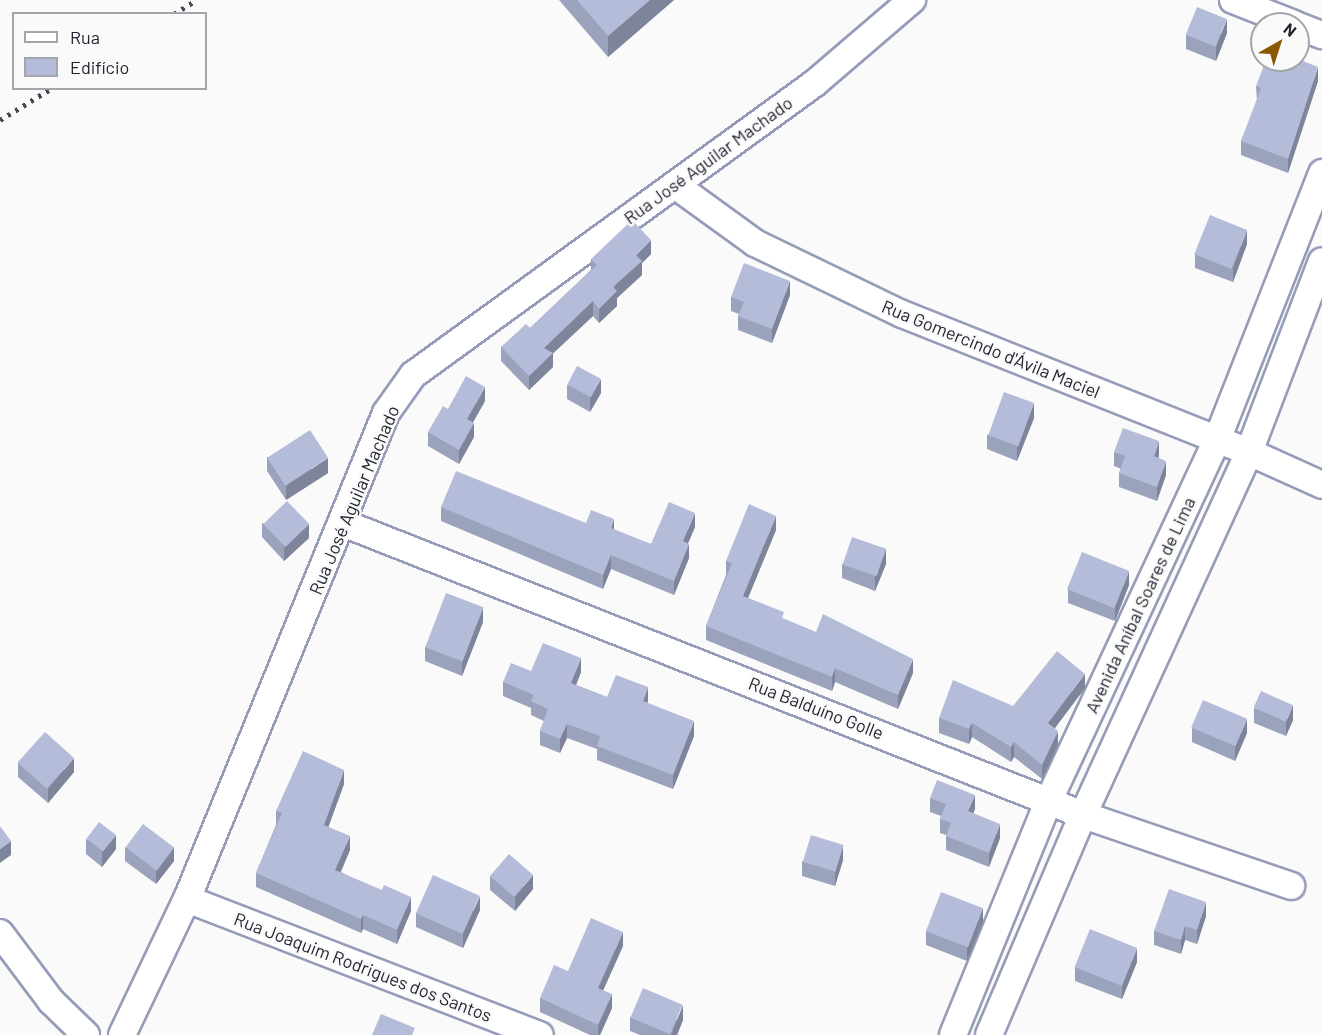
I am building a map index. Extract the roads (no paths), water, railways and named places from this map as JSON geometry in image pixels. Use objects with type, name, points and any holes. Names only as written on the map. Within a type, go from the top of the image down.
[{"type":"street","name":"Rua José Aguilar Machado","points":[[122,1035],[187,899],[343,523],[386,413],[413,375],[815,83],[912,0]]},
{"type":"street","points":[[1233,0],[1264,12]]},
{"type":"street","name":"Avenida Aníbal Soares de Lima","points":[[953,1035],[1049,800],[1217,440],[1322,173]]},
{"type":"street","name":"Rua Gomercindo d'Ávila Maciel","points":[[675,185],[755,243],[902,314],[1249,452],[1322,485]]},
{"type":"street","name":"Avenida Aníbal Soares de Lima","points":[[989,1035],[1083,815],[1249,452],[1322,261]]},
{"type":"street","name":"Rua Balduíno Golle","points":[[343,523],[1083,815],[1291,886]]},
{"type":"street","name":"Rua Joaquim Rodrigues dos Santos","points":[[187,899],[540,1035]]},
{"type":"street","points":[[0,933],[51,1001],[86,1035]]},
{"type":"railway","points":[[177,12],[196,0]]},
{"type":"railway","points":[[0,120],[49,90]]}]
